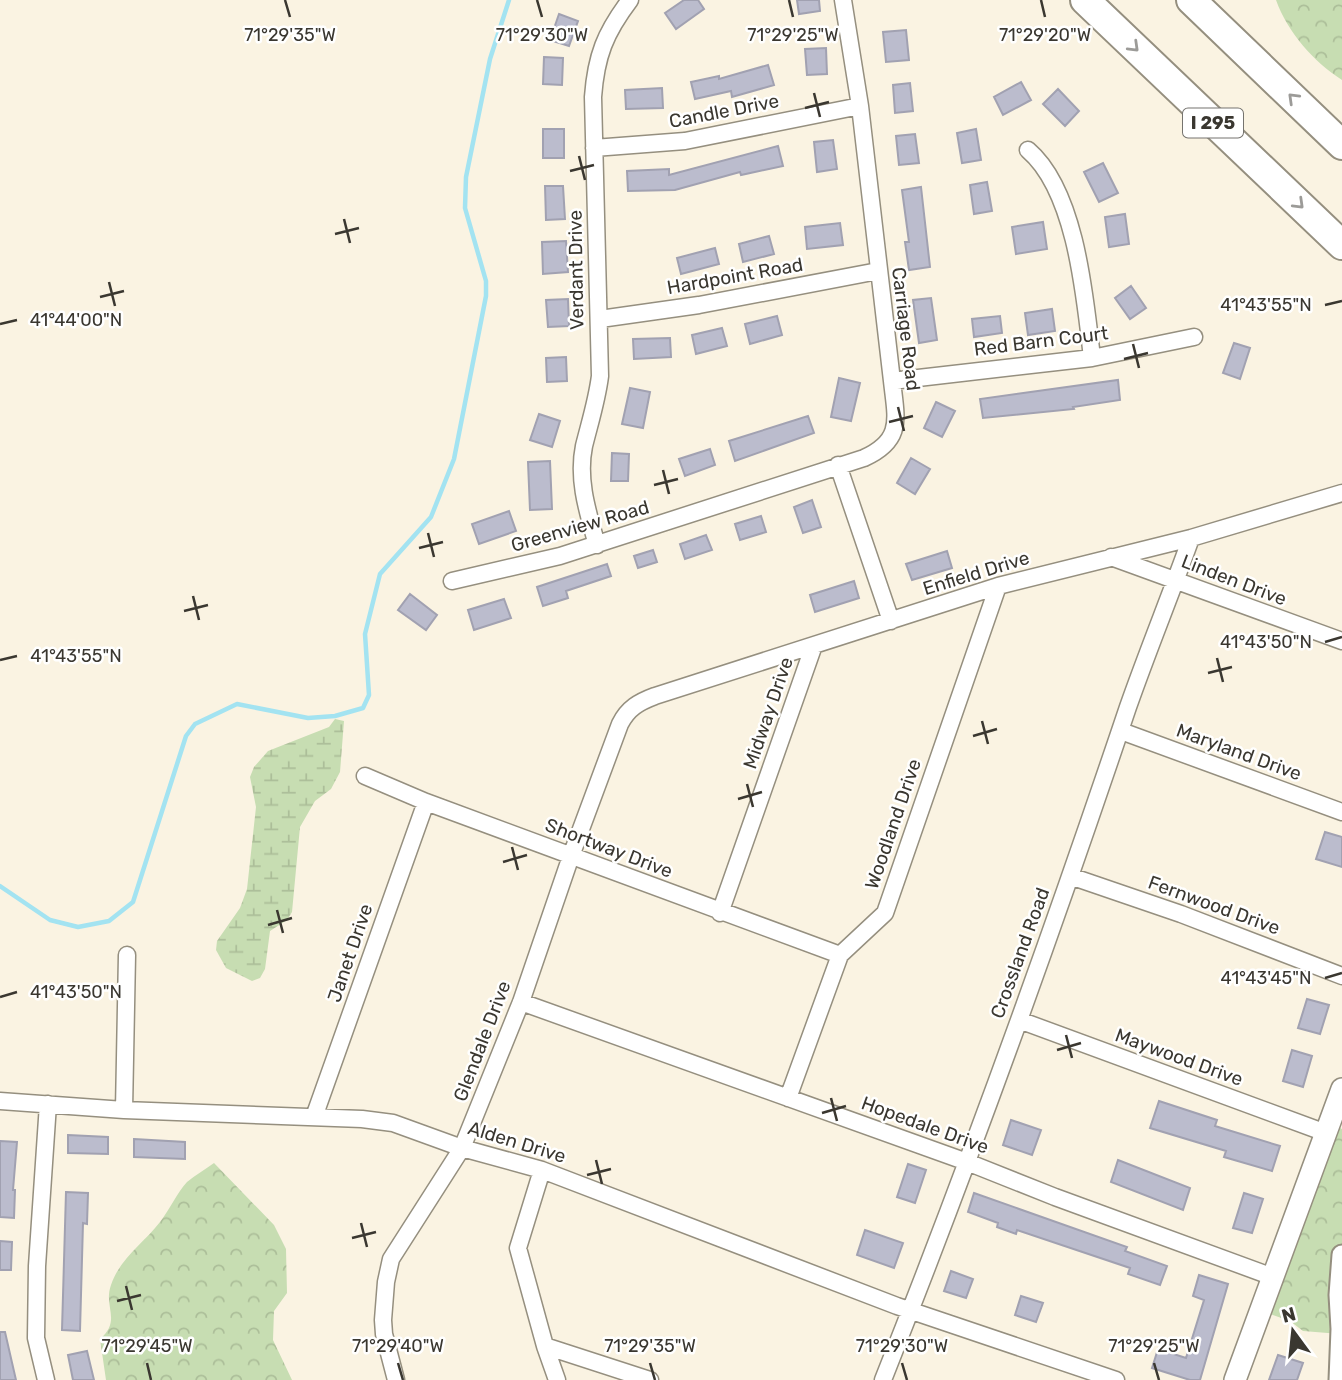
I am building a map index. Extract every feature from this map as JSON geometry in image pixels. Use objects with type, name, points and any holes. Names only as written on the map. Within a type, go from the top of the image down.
[{"type":"highway","name":"I 295","points":[[1084,0],[1342,245]]},
{"type":"highway","points":[[1191,0],[1342,145]]},
{"type":"main road","points":[[1235,1380],[1342,1089]]},
{"type":"street","name":"Verdant Drive","points":[[597,545],[584,499],[582,478],[584,446],[598,388],[600,319],[593,97],[596,66],[612,25],[630,0]]},
{"type":"street","name":"Carriage Road","points":[[838,465],[874,454],[892,438],[895,415],[860,106],[843,0]]},
{"type":"street","name":"Candle Drive","points":[[594,148],[685,141],[860,106]]},
{"type":"street","points":[[1028,150],[1041,163],[1056,189],[1066,217],[1080,267],[1092,358]]},
{"type":"street","name":"Hardpoint Road","points":[[600,319],[699,305],[878,271]]},
{"type":"street","name":"Red Barn Court","points":[[892,381],[1092,358],[1194,337]]},
{"type":"street","points":[[838,465],[891,621]]},
{"type":"street","name":"Greenview Road","points":[[452,581],[597,545],[838,465]]},
{"type":"street","name":"Enfield Drive","points":[[629,710],[643,701],[998,586],[1191,538],[1342,494]]},
{"type":"street","name":"Crossland Road","points":[[883,1380],[1019,1020],[1191,538]]},
{"type":"street","name":"Linden Drive","points":[[1111,557],[1342,641]]},
{"type":"street","name":"Woodland Drive","points":[[788,1098],[840,955],[885,913],[998,586]]},
{"type":"street","name":"Midway Drive","points":[[720,912],[814,645]]},
{"type":"street","name":"Glendale Drive","points":[[396,1380],[383,1320],[391,1259],[462,1148],[521,1002],[620,724],[629,710]]},
{"type":"street","name":"Maryland Drive","points":[[1121,731],[1342,812]]},
{"type":"street","name":"Shortway Drive","points":[[365,776],[426,802],[840,955]]},
{"type":"street","name":"Janet Drive","points":[[314,1117],[426,802]]},
{"type":"street","name":"Fernwood Drive","points":[[1070,876],[1181,914],[1342,976]]},
{"type":"street","points":[[124,1110],[127,955]]},
{"type":"street","name":"Hopedale Drive","points":[[521,1002],[967,1162],[1273,1277]]},
{"type":"street","name":"Maywood Drive","points":[[1019,1020],[1326,1133]]},
{"type":"street","name":"Alden Drive","points":[[0,1101],[124,1110],[362,1119],[394,1124],[462,1148],[542,1170],[769,1258],[1116,1380]]},
{"type":"street","points":[[46,1380],[36,1338],[37,1266],[48,1104]]},
{"type":"street","points":[[542,1170],[518,1248],[557,1380]]},
{"type":"street","points":[[1339,1380],[1342,1255]]},
{"type":"street","points":[[545,1346],[650,1380]]},
{"type":"green space","points":[[1276,0],[1342,0],[1342,80],[1321,64],[1303,45],[1287,24]]},
{"type":"green space","points":[[335,719],[344,721],[340,772],[331,789],[315,801],[300,827],[292,912],[287,920],[270,931],[265,969],[260,978],[252,981],[226,968],[216,950],[217,941],[240,908],[247,889],[256,807],[250,777],[254,767],[268,751],[329,727]]},
{"type":"green space","points":[[1332,1124],[1342,1129],[1340,1334],[1303,1331],[1290,1321],[1261,1311]]},
{"type":"green space","points":[[214,1163],[274,1225],[286,1249],[287,1293],[274,1311],[273,1340],[292,1380],[106,1380],[100,1339],[110,1326],[109,1293],[115,1275],[160,1222],[187,1182]]},
{"type":"building","points":[[684,0],[698,0],[704,9],[676,29],[665,13]]},
{"type":"building","points":[[797,0],[819,0],[820,11],[799,14]]},
{"type":"building","points":[[559,14],[578,21],[569,46],[550,40]]},
{"type":"building","points":[[906,30],[909,60],[886,62],[883,32]]},
{"type":"building","points":[[826,48],[827,74],[807,75],[805,49]]},
{"type":"building","points":[[544,57],[563,58],[562,85],[543,84]]},
{"type":"building","points":[[768,65],[774,85],[732,97],[731,91],[695,99],[691,82],[719,76],[719,79]]},
{"type":"building","points":[[1021,82],[1031,100],[1003,115],[994,97]]},
{"type":"building","points":[[910,83],[913,111],[895,113],[893,85]]},
{"type":"building","points":[[662,88],[663,108],[626,109],[625,90]]},
{"type":"building","points":[[1058,89],[1079,111],[1065,126],[1043,104]]},
{"type":"building","points":[[543,129],[564,129],[564,158],[543,158]]},
{"type":"building","points":[[976,129],[981,160],[962,163],[957,133]]},
{"type":"building","points":[[915,134],[919,163],[899,165],[896,136]]},
{"type":"building","points":[[833,140],[837,169],[817,172],[814,142]]},
{"type":"building","points":[[778,146],[783,166],[741,175],[740,172],[675,190],[628,191],[627,171],[669,169],[669,175]]},
{"type":"building","points":[[1103,163],[1118,193],[1099,202],[1084,172]]},
{"type":"building","points":[[987,182],[992,211],[974,214],[970,185]]},
{"type":"building","points":[[545,186],[563,186],[565,219],[546,220]]},
{"type":"building","points":[[921,187],[930,267],[909,270],[905,242],[909,242],[902,190]]},
{"type":"building","points":[[1125,214],[1129,244],[1109,247],[1105,217]]},
{"type":"building","points":[[1043,222],[1047,249],[1016,254],[1012,227]]},
{"type":"building","points":[[840,223],[843,245],[807,249],[805,227]]},
{"type":"building","points":[[769,236],[774,254],[743,262],[739,244]]},
{"type":"building","points":[[566,241],[568,272],[543,274],[542,242]]},
{"type":"building","points":[[715,248],[719,264],[681,274],[677,258]]},
{"type":"building","points":[[1131,286],[1146,308],[1130,319],[1115,298]]},
{"type":"building","points":[[931,298],[937,340],[919,343],[913,300]]},
{"type":"building","points":[[568,299],[569,326],[548,327],[546,300]]},
{"type":"building","points":[[1052,309],[1055,331],[1028,335],[1025,313]]},
{"type":"building","points":[[777,316],[782,335],[750,344],[745,324]]},
{"type":"building","points":[[1000,316],[1002,333],[974,337],[972,319]]},
{"type":"building","points":[[722,328],[727,346],[696,354],[692,335]]},
{"type":"building","points":[[670,338],[671,357],[634,359],[633,339]]},
{"type":"building","points":[[1234,343],[1250,348],[1240,379],[1223,373]]},
{"type":"building","points":[[566,357],[567,381],[547,382],[546,358]]},
{"type":"building","points":[[839,378],[860,383],[851,421],[831,417]]},
{"type":"building","points":[[1118,380],[1120,400],[1073,407],[1074,409],[983,418],[980,399]]},
{"type":"building","points":[[630,388],[650,392],[643,428],[622,424]]},
{"type":"building","points":[[936,402],[955,411],[942,437],[924,428]]},
{"type":"building","points":[[539,414],[560,421],[552,447],[530,440]]},
{"type":"building","points":[[808,416],[814,433],[735,461],[729,441]]},
{"type":"building","points":[[710,449],[715,465],[685,476],[679,459]]},
{"type":"building","points":[[612,453],[629,454],[628,481],[611,481]]},
{"type":"building","points":[[911,458],[930,469],[915,494],[897,483]]},
{"type":"building","points":[[550,461],[552,509],[530,510],[528,462]]},
{"type":"building","points":[[812,500],[821,527],[803,533],[794,507]]},
{"type":"building","points":[[509,511],[516,531],[479,544],[472,524]]},
{"type":"building","points":[[761,516],[766,532],[740,540],[735,524]]},
{"type":"building","points":[[706,535],[712,550],[685,559],[680,544]]},
{"type":"building","points":[[653,550],[657,562],[638,568],[634,556]]},
{"type":"building","points":[[947,551],[952,568],[912,580],[906,564]]},
{"type":"building","points":[[607,564],[611,576],[566,591],[568,598],[543,606],[537,587]]},
{"type":"building","points":[[854,581],[859,598],[815,612],[810,595]]},
{"type":"building","points":[[410,594],[437,615],[426,630],[398,610]]},
{"type":"building","points":[[504,599],[511,618],[474,630],[468,610]]},
{"type":"building","points":[[1325,832],[1342,837],[1342,867],[1316,859]]},
{"type":"building","points":[[1307,999],[1329,1005],[1320,1034],[1298,1028]]},
{"type":"building","points":[[1292,1050],[1312,1056],[1303,1087],[1283,1081]]},
{"type":"building","points":[[1159,1101],[1217,1120],[1215,1126],[1280,1146],[1272,1171],[1224,1157],[1226,1151],[1150,1128]]},
{"type":"building","points":[[1011,1120],[1041,1130],[1032,1155],[1003,1145]]},
{"type":"building","points":[[68,1135],[108,1137],[108,1154],[68,1153]]},
{"type":"building","points":[[134,1139],[185,1142],[185,1159],[134,1157]]},
{"type":"building","points":[[0,1141],[17,1142],[13,1190],[14,1218],[0,1217]]},
{"type":"building","points":[[1118,1160],[1190,1188],[1183,1210],[1111,1182]]},
{"type":"building","points":[[908,1164],[926,1170],[915,1203],[897,1197]]},
{"type":"building","points":[[66,1192],[88,1193],[87,1224],[83,1223],[80,1331],[62,1330]]},
{"type":"building","points":[[974,1193],[1127,1247],[1125,1251],[1167,1266],[1160,1285],[1128,1274],[1130,1268],[1017,1230],[1016,1234],[997,1227],[998,1223],[968,1212]]},
{"type":"building","points":[[1244,1193],[1263,1199],[1252,1233],[1233,1228]]},
{"type":"building","points":[[865,1230],[903,1243],[894,1268],[857,1255]]},
{"type":"building","points":[[0,1241],[12,1242],[11,1270],[0,1270]]},
{"type":"building","points":[[951,1271],[973,1279],[966,1298],[944,1291]]},
{"type":"building","points":[[1199,1275],[1228,1284],[1200,1380],[1190,1380],[1152,1368],[1158,1349],[1186,1358],[1204,1300],[1193,1296]]},
{"type":"building","points":[[1021,1296],[1043,1303],[1036,1322],[1015,1315]]},
{"type":"building","points":[[0,1332],[5,1332],[16,1380],[0,1380]]},
{"type":"building","points":[[87,1351],[94,1380],[73,1380],[68,1355]]},
{"type":"building","points":[[1278,1355],[1303,1363],[1297,1380],[1269,1380]]},
{"type":"waterway","points":[[0,886],[50,920],[78,927],[109,921],[133,902],[186,736],[195,724],[237,704],[308,718],[335,716],[363,708],[369,695],[365,634],[380,574],[431,517],[454,459],[486,296],[486,281],[465,208],[466,177],[490,59],[509,0]]}]
